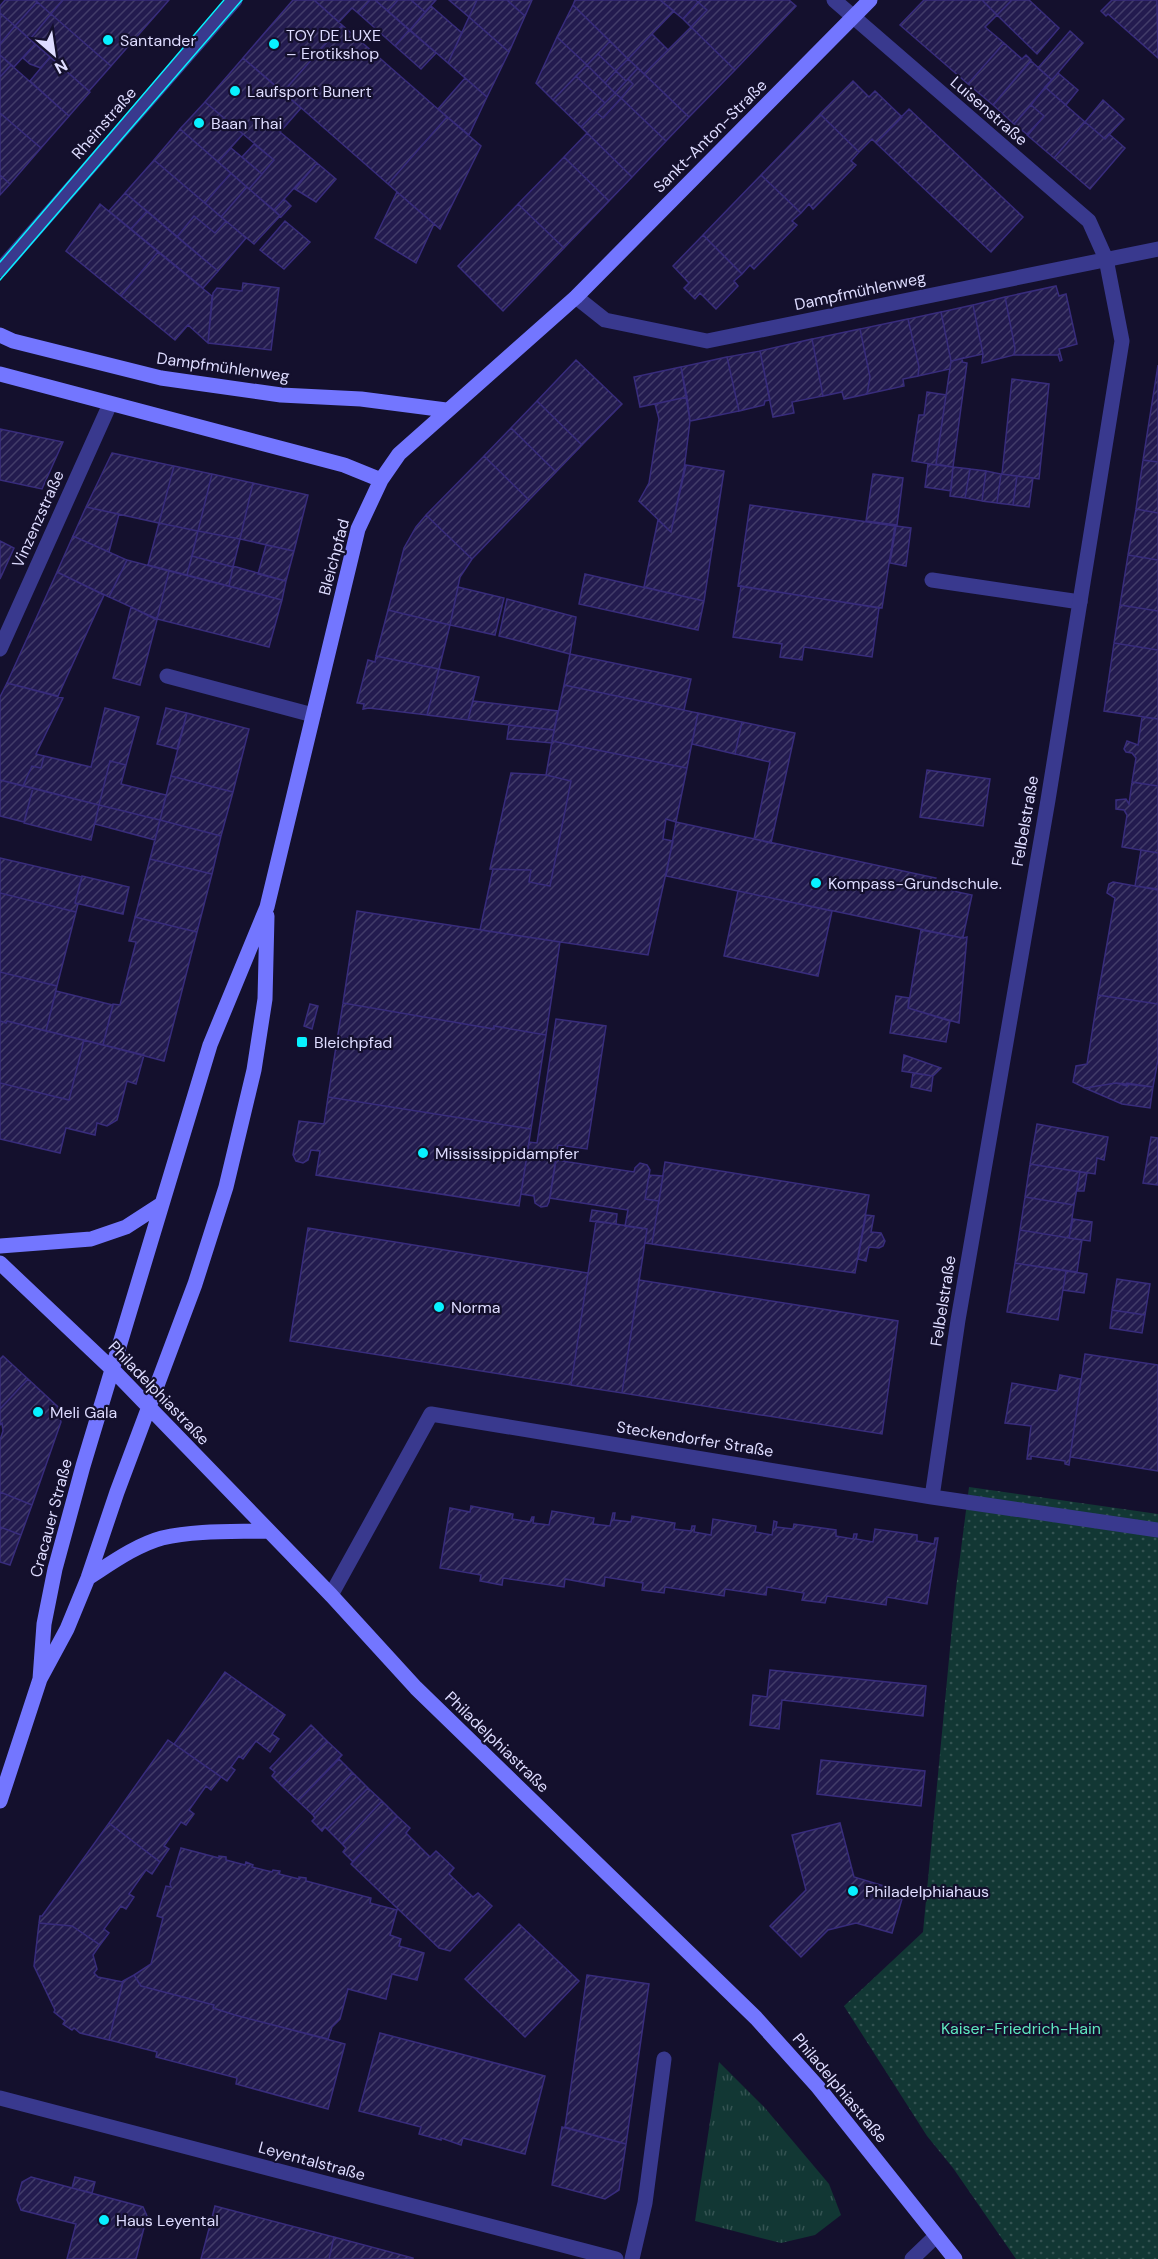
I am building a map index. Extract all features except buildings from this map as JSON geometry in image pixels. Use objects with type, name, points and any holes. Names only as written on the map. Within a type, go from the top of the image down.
[{"type":"street","name":"Rheinstraße","points":[[0,270],[235,0]]},
{"type":"street","name":"Luisenstraße","points":[[834,0],[1089,221],[1106,259]]},
{"type":"street","name":"Sankt-Anton-Straße","points":[[576,297],[870,0]]},
{"type":"street","name":"Dampfmühlenweg","points":[[576,297],[605,320],[707,341],[1158,249]]},
{"type":"street","name":"Felbelstraße","points":[[932,1497],[958,1320],[1122,341],[1106,259]]},
{"type":"street","name":"Bleichpfad","points":[[112,1369],[210,1045],[267,907],[358,529],[381,480],[399,454],[576,297]]},
{"type":"street","name":"Dampfmühlenweg","points":[[0,335],[13,341],[161,378],[281,395],[361,399],[446,410]]},
{"type":"street","points":[[0,374],[344,465],[381,480]]},
{"type":"street","name":"Vinzenzstraße","points":[[0,649],[110,404]]},
{"type":"street","points":[[932,579],[1080,602]]},
{"type":"street","points":[[167,676],[313,715]]},
{"type":"street","name":"Bleichpfad","points":[[150,1409],[195,1284],[226,1187],[254,1070],[265,999],[267,907]]},
{"type":"street","points":[[0,1246],[91,1239],[126,1227],[160,1205]]},
{"type":"street","name":"Philadelphiastraße","points":[[0,1263],[112,1369],[331,1595],[416,1688],[756,2018],[818,2087],[955,2259]]},
{"type":"street","name":"Cracauer Straße","points":[[40,1679],[44,1624],[55,1569],[112,1369]]},
{"type":"street","name":"Cracauer Straße","points":[[0,1801],[40,1679],[67,1629],[88,1578],[117,1492],[150,1409]]},
{"type":"street","name":"Steckendorfer Straße","points":[[331,1595],[431,1414],[932,1497],[1158,1530]]},
{"type":"street","points":[[88,1578],[116,1560],[161,1538],[208,1532],[268,1531]]},
{"type":"street","points":[[632,2259],[645,2203],[664,2059]]},
{"type":"street","name":"Leyentalstraße","points":[[0,2098],[616,2259]]},
{"type":"street","points":[[912,2259],[936,2236]]},
{"type":"green space","name":"Kaiser-Friedrich-Hain","points":[[969,1487],[1158,1514],[1158,2259],[1016,2259],[953,2168],[927,2136],[844,2006],[923,1932],[955,1596]]},
{"type":"green space","points":[[719,2062],[765,2108],[829,2184],[841,2215],[815,2235],[781,2243],[695,2221]]},
{"type":"tram line","points":[[0,262],[224,0]]},
{"type":"tram line","points":[[0,280],[242,0]]},
{"type":"place","name":"Santander","points":[[108,40]]},
{"type":"place","name":"TOY DE LUXE – Erotikshop","points":[[274,44]]},
{"type":"place","name":"Laufsport Bunert","points":[[235,91]]},
{"type":"place","name":"Baan Thai","points":[[199,123]]},
{"type":"place","name":"Kompass-Grundschule.","points":[[816,883]]},
{"type":"place","name":"Bleichpfad","points":[[302,1042]]},
{"type":"place","name":"Mississippidampfer","points":[[423,1153]]},
{"type":"place","name":"Norma","points":[[439,1307]]},
{"type":"place","name":"Meli Gala","points":[[38,1412]]},
{"type":"place","name":"Philadelphiahaus","points":[[853,1891]]},
{"type":"place","name":"Haus Leyental","points":[[104,2220]]}]
